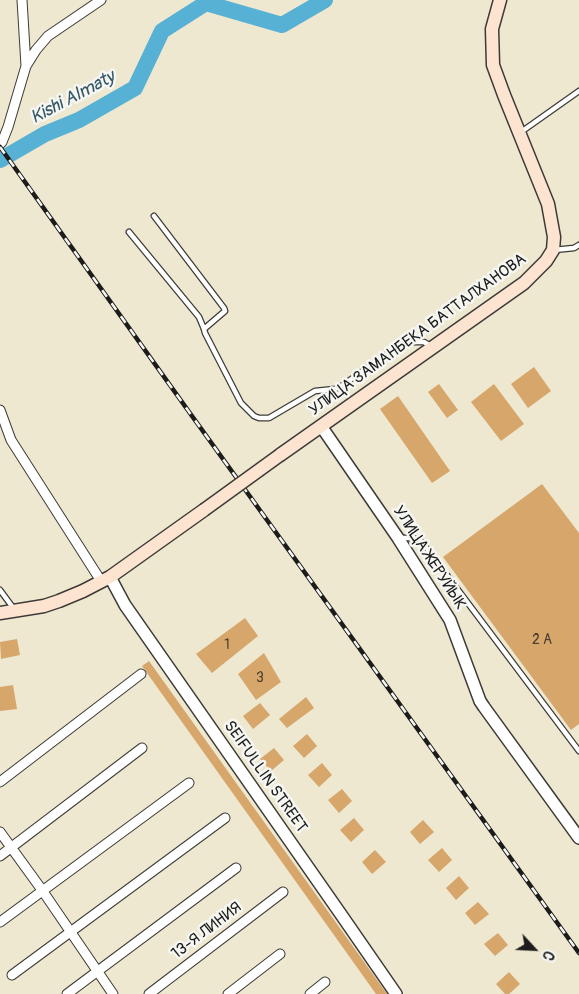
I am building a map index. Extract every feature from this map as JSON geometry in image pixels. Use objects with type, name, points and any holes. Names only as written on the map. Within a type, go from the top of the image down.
[{"type":"main road","points":[[500,0],[492,29],[493,65],[548,204],[554,237],[553,250]]},
{"type":"main road","name":"УЛИЦА ЗАМАНБЕКА БАТТАЛХАНОВА","points":[[105,579],[524,283],[537,272],[553,250]]},
{"type":"main road","points":[[0,613],[44,606],[82,591],[105,579]]},
{"type":"street","points":[[22,0],[26,66]]},
{"type":"street","points":[[0,144],[8,127],[26,66],[36,50],[48,36],[101,0]]},
{"type":"street","points":[[0,410],[12,440],[105,579]]},
{"type":"street","name":"УЛИЦА ЖЕРУЙЫК","points":[[321,426],[398,538],[450,620],[480,701],[579,838]]},
{"type":"street","name":"SEIFULLIN STREET","points":[[105,579],[396,994]]},
{"type":"street","points":[[0,782],[141,674]]},
{"type":"street","points":[[0,856],[142,748]]},
{"type":"street","points":[[0,922],[189,783]]},
{"type":"street","points":[[12,975],[225,818]]},
{"type":"street","points":[[0,832],[113,994]]},
{"type":"street","points":[[67,994],[236,868]]},
{"type":"street","name":"13-Я ЛИНИЯ","points":[[149,994],[283,892]]},
{"type":"street","points":[[228,994],[280,954]]},
{"type":"street","points":[[310,994],[325,982]]},
{"type":"lane","points":[[520,133],[579,91]]},
{"type":"lane","points":[[154,216],[224,308],[225,311],[204,329]]},
{"type":"lane","points":[[129,232],[199,317],[205,333],[241,403],[254,416],[264,419],[269,418],[315,391],[340,387],[407,342],[424,342],[433,347]]},
{"type":"lane","points":[[553,250],[577,247],[579,255]]},
{"type":"lane","points":[[398,538],[417,539],[422,542],[579,752]]},
{"type":"lane","points":[[0,590],[15,611]]},
{"type":"building","points":[[534,367],[551,391],[528,408],[511,384]]},
{"type":"building","points":[[439,384],[458,410],[447,418],[428,392]]},
{"type":"building","points":[[494,384],[524,424],[501,441],[471,402]]},
{"type":"building","points":[[398,396],[450,471],[432,483],[380,409]]},
{"type":"building","points":[[542,484],[579,533],[579,724],[571,730],[443,557]]},
{"type":"building","points":[[245,618],[258,636],[212,673],[196,654]]},
{"type":"building","points":[[17,639],[20,655],[1,659],[0,642]]},
{"type":"building","points":[[264,653],[281,682],[256,700],[238,674]]},
{"type":"building","points":[[149,661],[387,994],[376,994],[142,666]]},
{"type":"building","points":[[13,685],[17,709],[0,711],[0,687]]},
{"type":"building","points":[[306,697],[314,708],[287,728],[279,719]]},
{"type":"building","points":[[260,703],[270,715],[253,729],[243,716]]},
{"type":"building","points":[[307,734],[317,746],[304,758],[293,746]]},
{"type":"building","points":[[274,748],[284,760],[271,771],[260,759]]},
{"type":"building","points":[[322,763],[332,775],[319,787],[308,775]]},
{"type":"building","points":[[342,789],[352,801],[339,813],[328,800]]},
{"type":"building","points":[[354,818],[364,830],[351,842],[340,830]]},
{"type":"building","points":[[423,820],[434,832],[420,844],[410,832]]},
{"type":"building","points":[[442,848],[452,860],[439,872],[428,860]]},
{"type":"building","points":[[375,850],[386,862],[372,874],[362,862]]},
{"type":"building","points":[[459,876],[469,888],[456,900],[446,888]]},
{"type":"building","points":[[478,902],[489,914],[475,925],[465,913]]},
{"type":"building","points":[[498,933],[508,945],[495,956],[484,944]]},
{"type":"building","points":[[509,972],[520,984],[509,994],[505,994],[496,984]]},
{"type":"waterway","name":"Kіshі Almaty","points":[[0,160],[45,134],[79,120],[135,88],[162,31],[206,3],[282,25],[325,0]]},
{"type":"railway","points":[[0,147],[579,953]]}]
